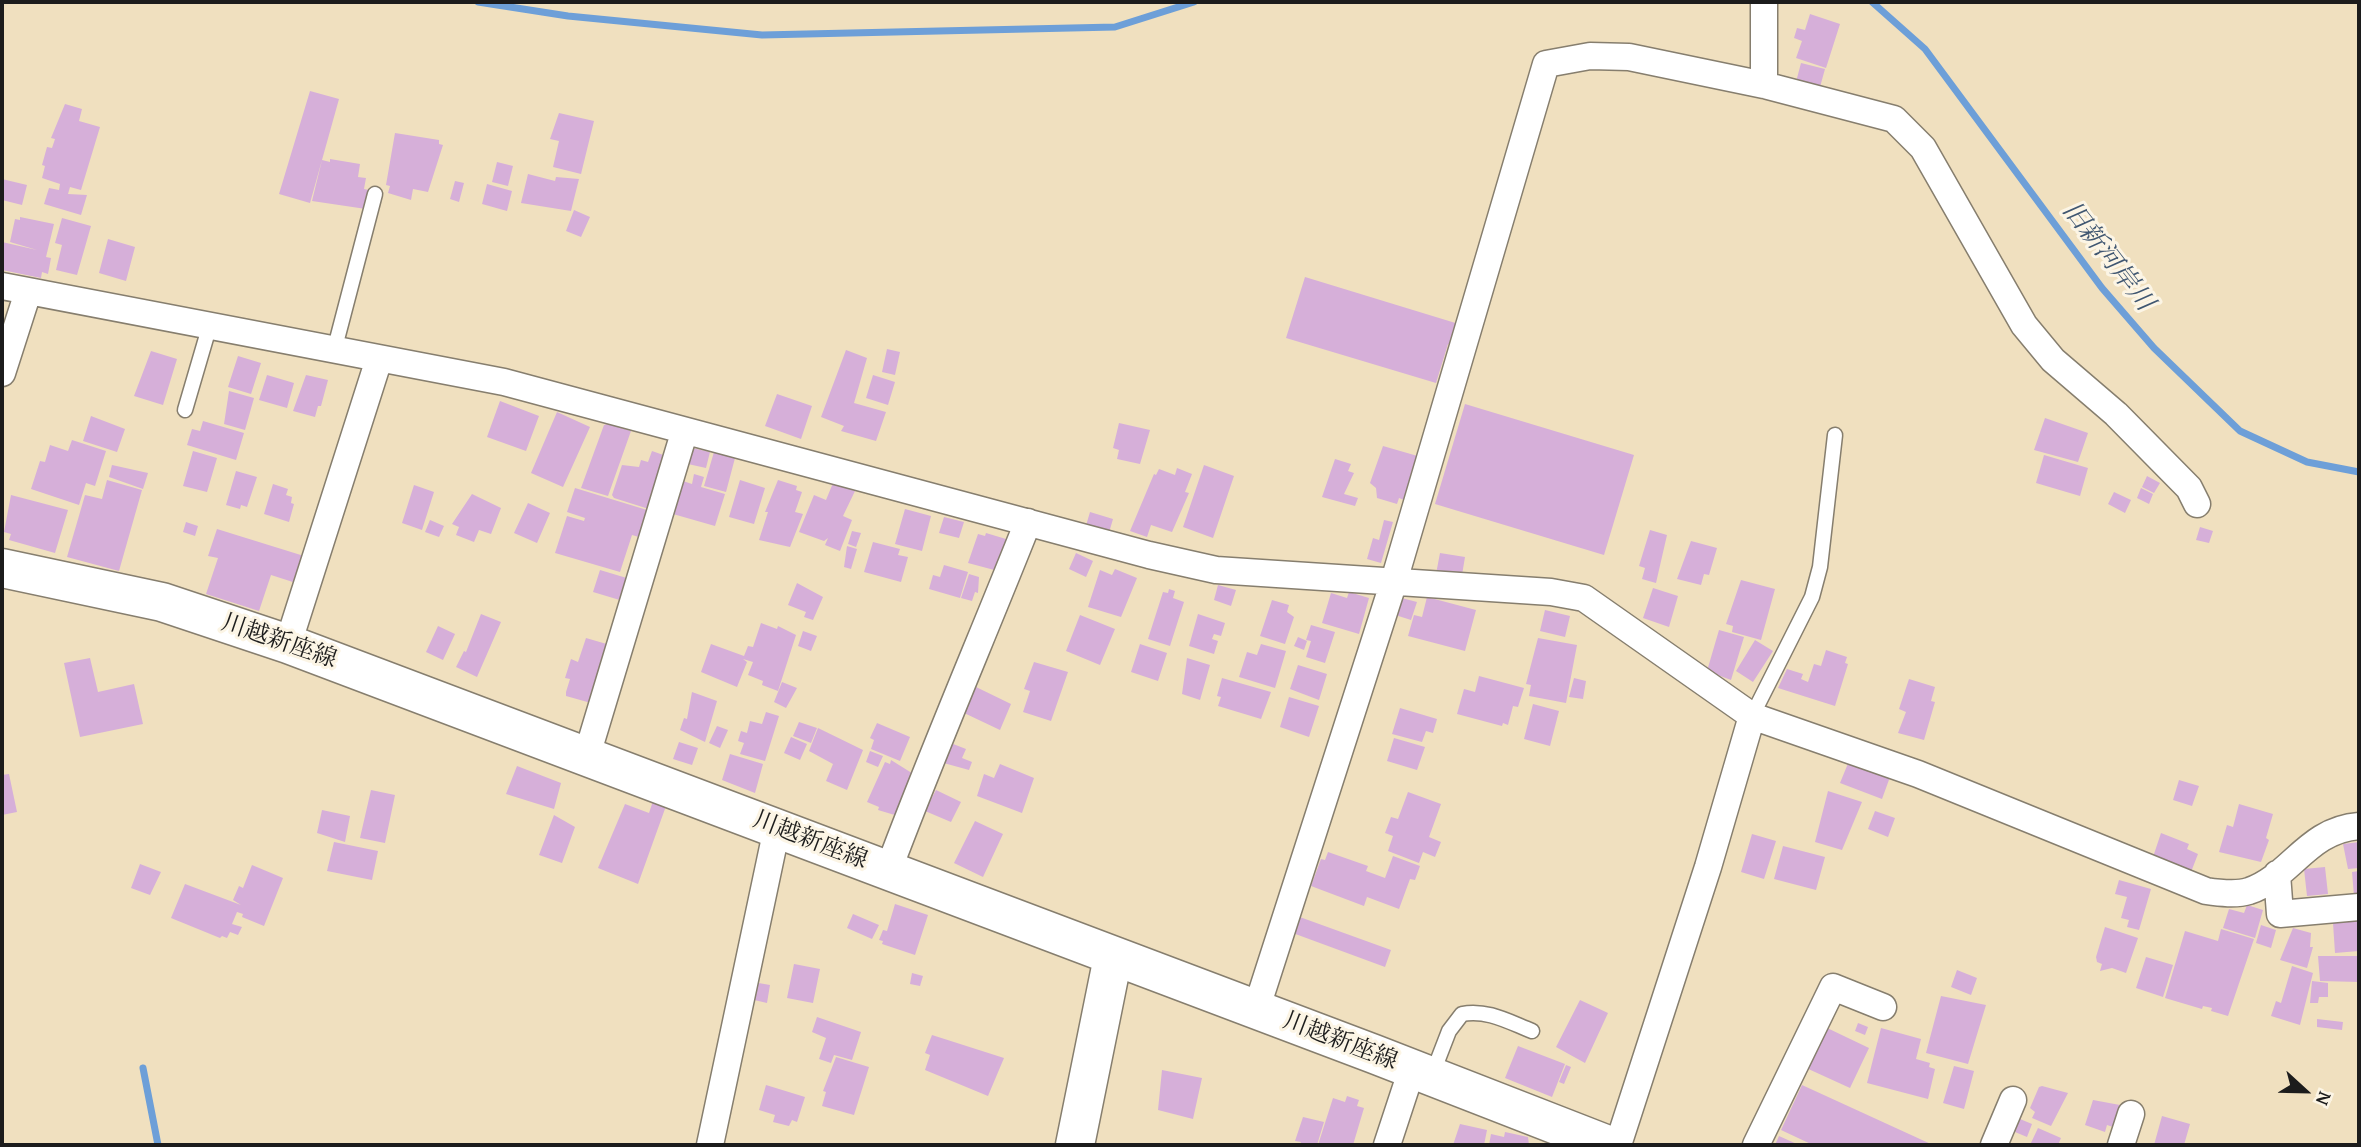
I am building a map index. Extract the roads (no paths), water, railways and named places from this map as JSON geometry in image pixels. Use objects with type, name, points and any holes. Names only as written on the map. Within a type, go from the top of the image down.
[{"type":"main road","name":"川越新座線","points":[[2,568],[162,602],[288,644],[587,755],[1608,1145]]},
{"type":"main road","points":[[1075,1145],[1113,957]]},
{"type":"street","points":[[1764,85],[1765,2]]},
{"type":"street","points":[[1256,1010],[1394,580],[1546,64],[1590,56],[1629,57],[1764,85],[1894,119],[1923,148],[2024,325],[2053,360],[2116,414],[2189,488],[2197,504]]},
{"type":"street","points":[[2,286],[209,328],[504,382],[684,433],[1149,555],[1216,570],[1394,580],[1550,592],[1584,598],[1752,716],[1918,774],[2206,891],[2247,892],[2267,883],[2305,848],[2326,836],[2359,826]]},
{"type":"street","points":[[2,373],[28,292]]},
{"type":"street","points":[[288,644],[380,359]]},
{"type":"street","points":[[587,755],[684,433]]},
{"type":"street","points":[[888,871],[930,757],[964,684],[1028,522]]},
{"type":"street","points":[[1618,1145],[1708,867],[1752,716]]},
{"type":"street","points":[[710,1145],[777,828]]},
{"type":"street","points":[[2277,874],[2280,914],[2359,906]]},
{"type":"street","points":[[1756,1145],[1833,987],[1883,1007]]},
{"type":"street","points":[[1387,1145],[1422,1073]]},
{"type":"street","points":[[1994,1145],[2013,1100]]},
{"type":"street","points":[[2121,1145],[2131,1114]]},
{"type":"lane","points":[[334,351],[360,261],[374,194]]},
{"type":"lane","points":[[185,410],[209,328]]},
{"type":"lane","points":[[1752,716],[1812,597],[1820,567],[1835,435]]},
{"type":"lane","points":[[1422,1073],[1462,1014],[1476,1011],[1532,1031]]},
{"type":"waterway","name":"旧新河岸川","points":[[478,2],[568,16],[762,35],[1115,27],[1194,2]]},
{"type":"waterway","name":"旧新河岸川","points":[[1872,2],[1925,49],[2102,288],[2154,348],[2240,431],[2307,462],[2359,472]]},
{"type":"waterway","points":[[143,1068],[158,1145]]}]
